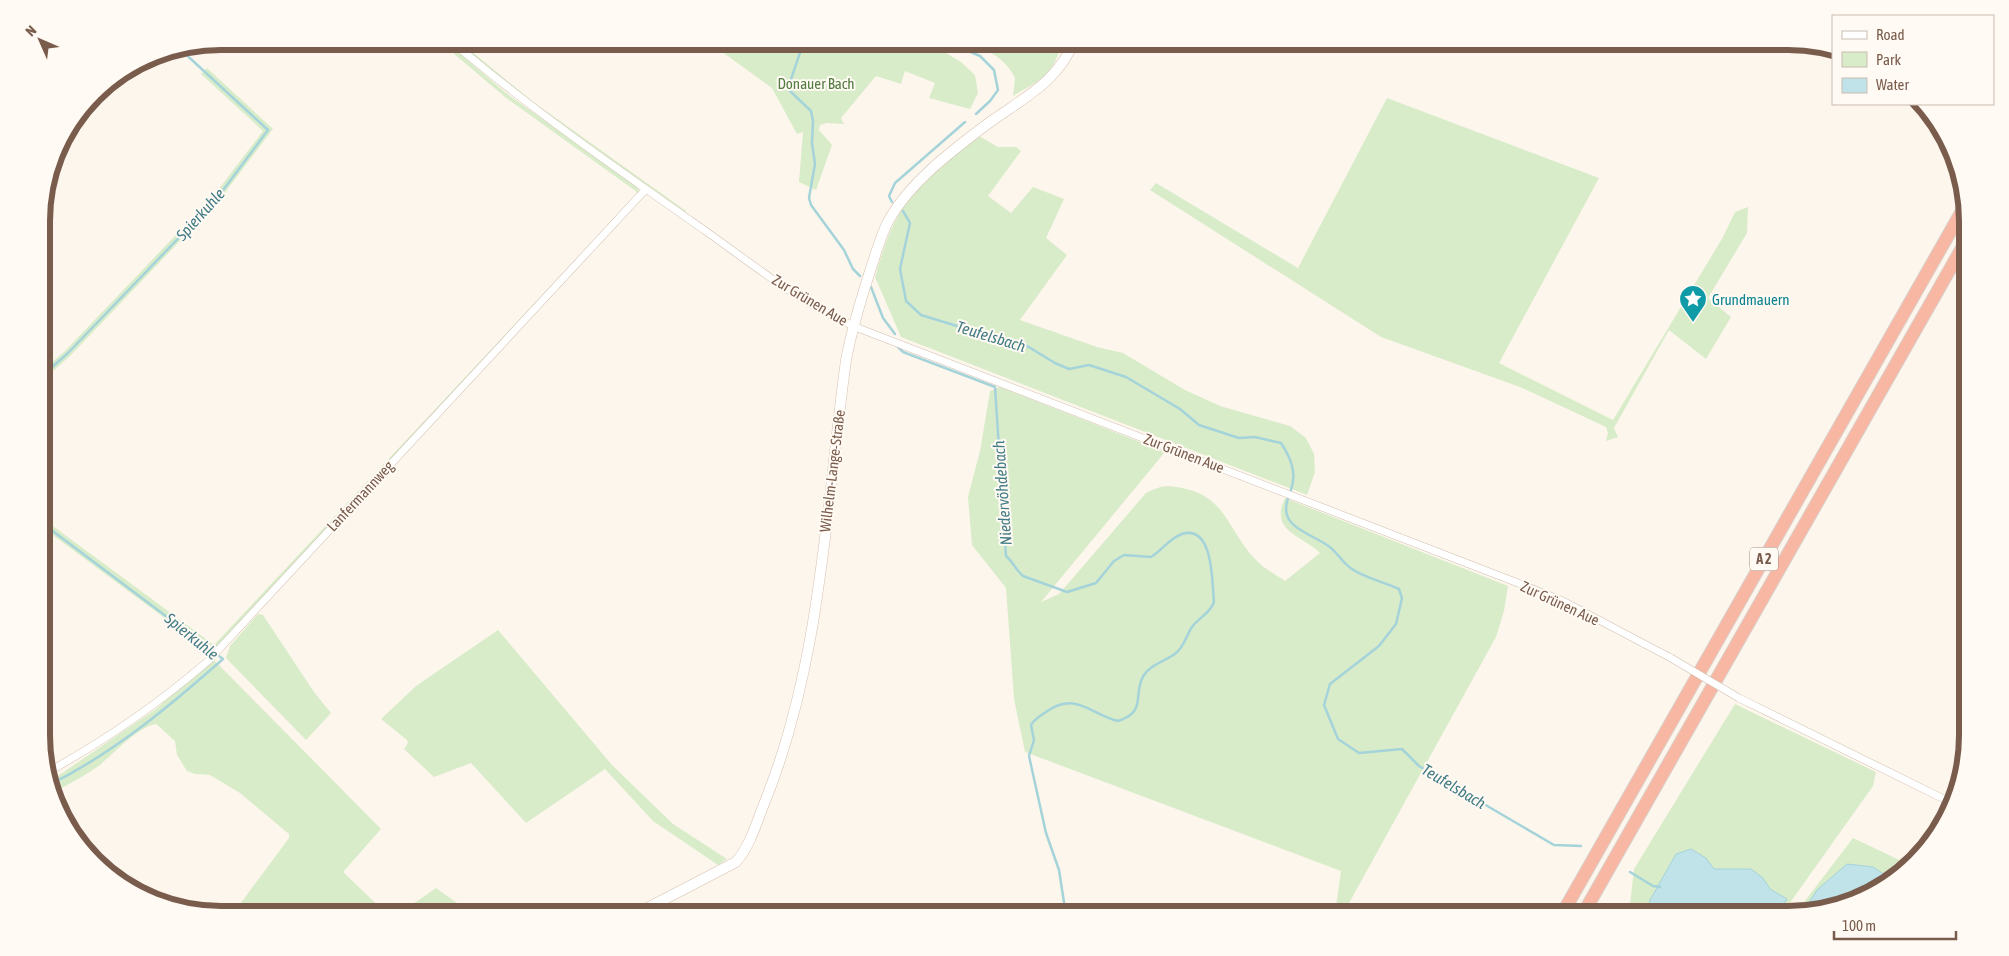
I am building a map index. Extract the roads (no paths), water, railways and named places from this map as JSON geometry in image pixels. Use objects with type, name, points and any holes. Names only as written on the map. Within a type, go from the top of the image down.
[{"type":"highway","name":"A 2","points":[[1567,906],[1959,217]]},
{"type":"highway","name":"A 2","points":[[1588,906],[1959,253]]},
{"type":"street","name":"Zur Grünen Aue","points":[[462,50],[516,95],[646,189],[824,311],[853,326],[1563,601],[1670,658],[1739,698],[1946,800]]},
{"type":"street","name":"Wilhelm-Lange-Straße","points":[[651,906],[736,862],[745,850],[773,782],[788,735],[805,664],[816,604],[842,390],[853,326],[882,236],[890,218],[902,200],[918,182],[962,144],[1050,80],[1064,63],[1070,50]]},
{"type":"street","name":"Lanfermannweg","points":[[54,769],[92,748],[152,707],[208,660],[646,189]]},
{"type":"water","points":[[1691,849],[1706,858],[1714,869],[1751,869],[1763,878],[1770,889],[1787,899],[1783,906],[1649,906],[1650,900],[1676,854]]},
{"type":"water","points":[[1847,864],[1873,867],[1886,875],[1864,888],[1843,897],[1807,905],[1817,890]]},
{"type":"waterway","name":"Niedervöhdebach","points":[[801,50],[789,85],[790,91],[811,111],[813,121],[812,143],[815,164],[809,198],[811,205],[844,250],[853,269],[860,276]]},
{"type":"waterway","name":"Teufelsbach","points":[[966,50],[980,56],[994,70],[998,90],[990,101],[976,114]]},
{"type":"waterway","name":"Spierkuhle","points":[[50,369],[68,353],[218,197],[268,130],[185,54]]},
{"type":"waterway","name":"Teufelsbach","points":[[892,202],[889,196],[895,183],[965,122]]},
{"type":"waterway","name":"Teufelsbach","points":[[903,211],[910,223],[900,269],[906,301],[921,315],[1003,340],[1022,343],[1055,363],[1069,369],[1089,365],[1126,377],[1180,409],[1199,425],[1239,438],[1255,437],[1281,443],[1288,454],[1292,466],[1293,484],[1291,490]]},
{"type":"waterway","name":"Niedervöhdebach","points":[[871,287],[883,318],[895,334]]},
{"type":"waterway","name":"Niedervöhdebach","points":[[898,347],[903,352],[995,387],[1006,556],[1023,576],[1067,592],[1096,583],[1114,561],[1124,555],[1151,557],[1174,538],[1182,534],[1192,533],[1200,538],[1206,546],[1211,570],[1214,602],[1207,613],[1192,627],[1179,651],[1155,665],[1144,675],[1133,713],[1118,721],[1084,706],[1068,703],[1049,710],[1037,718],[1031,725],[1034,740],[1029,756],[1046,833],[1059,870],[1065,906]]},
{"type":"waterway","name":"Teufelsbach","points":[[1288,498],[1287,516],[1297,528],[1331,548],[1345,564],[1357,572],[1399,589],[1402,598],[1396,624],[1379,646],[1330,684],[1324,705],[1338,739],[1359,753],[1402,749],[1419,766],[1554,845],[1581,846]]},
{"type":"waterway","name":"Spierkuhle","points":[[50,529],[223,659],[163,710],[121,742],[57,781]]},
{"type":"waterway","name":"Teufelsbach","points":[[1630,872],[1653,886],[1660,887]]},
{"type":"place","name":"Grundmauern","points":[[1693,323]]},
{"type":"park label","name":"Donauer Bach","points":[[816,83]]}]
